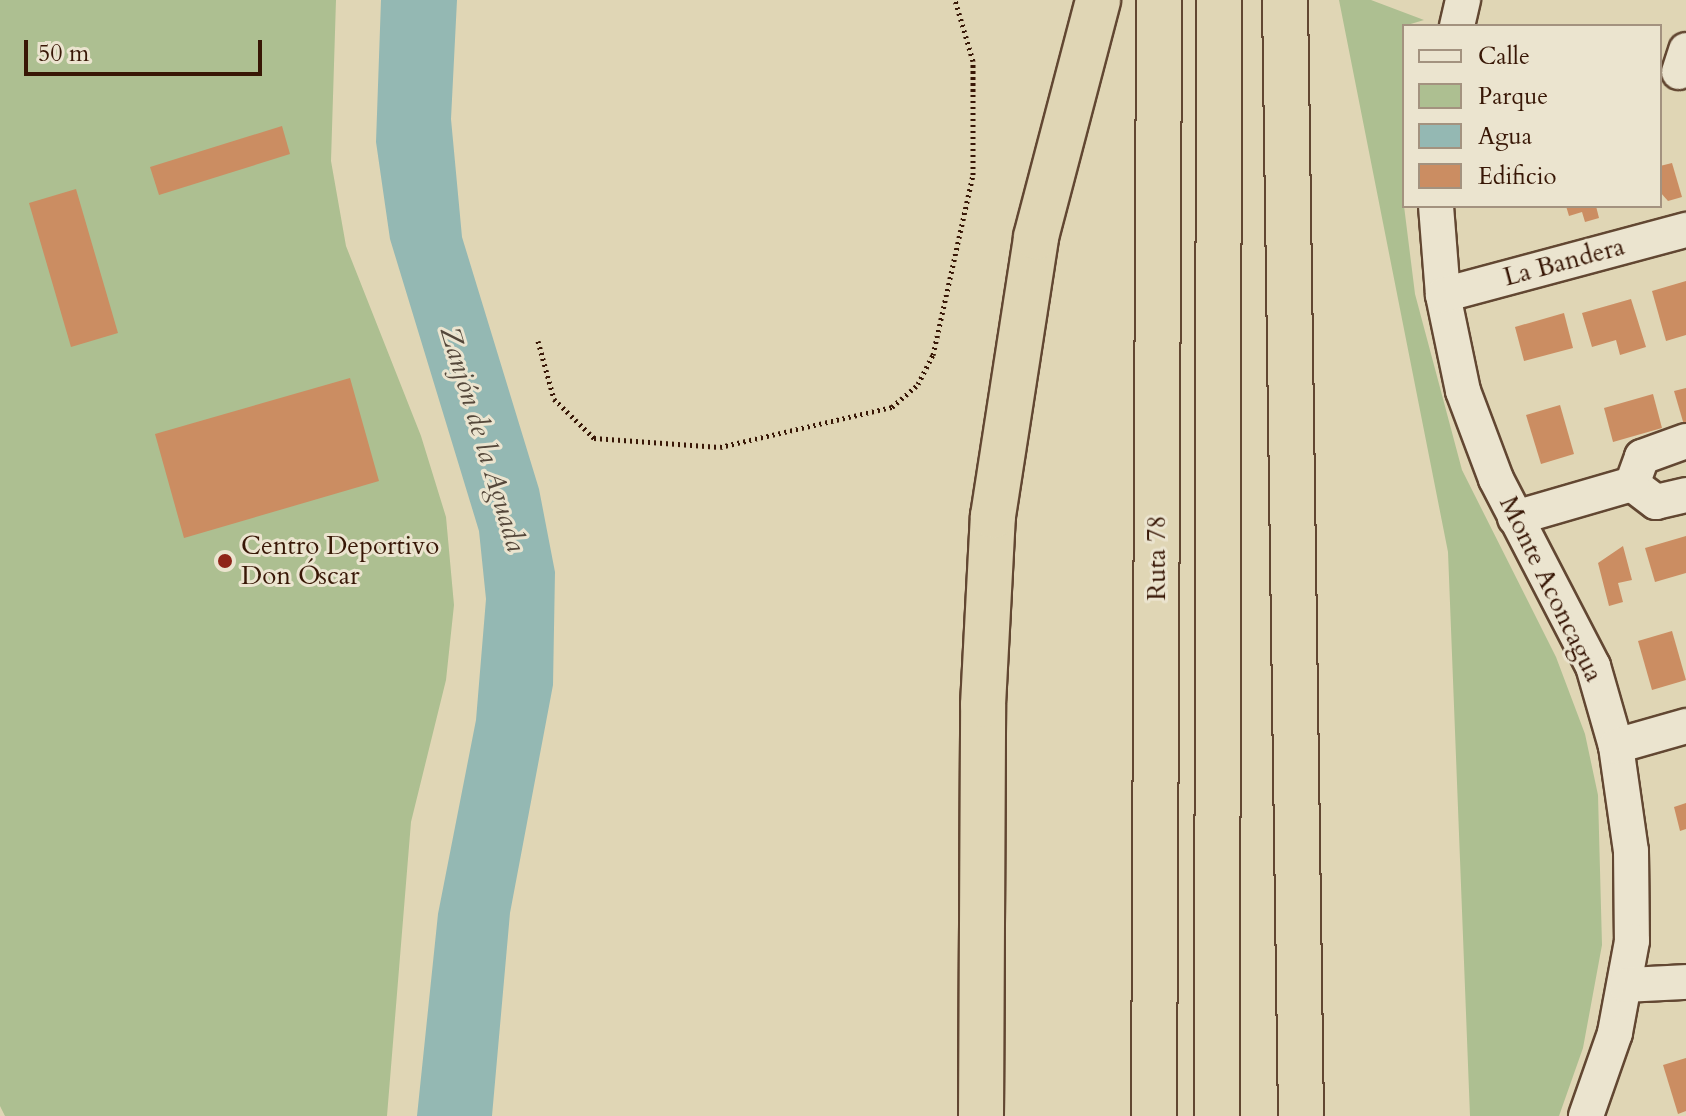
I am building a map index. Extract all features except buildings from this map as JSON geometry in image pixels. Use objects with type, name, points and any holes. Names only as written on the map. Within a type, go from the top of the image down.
[{"type":"highway","points":[[981,1116],[983,720],[993,516],[1036,237],[1098,0]]},
{"type":"highway","name":"Ruta 78","points":[[1154,1116],[1159,0]]},
{"type":"highway","points":[[1217,1116],[1219,0]]},
{"type":"highway","points":[[1285,0],[1301,1116]]},
{"type":"street","points":[[1457,24],[1463,0]]},
{"type":"street","name":"Monte Aconcagua","points":[[1436,208],[1443,295],[1463,391],[1515,518],[1593,666],[1616,746],[1631,851],[1626,985],[1586,1116]]},
{"type":"street","name":"La Bandera","points":[[1443,295],[1686,230]]},
{"type":"street","points":[[1632,484],[1642,457],[1686,441]]},
{"type":"street","points":[[1515,518],[1632,484]]},
{"type":"street","points":[[1632,484],[1656,502],[1686,495]]},
{"type":"street","points":[[1616,746],[1686,726]]},
{"type":"street","points":[[1626,985],[1686,982]]},
{"type":"path","points":[[538,341],[554,399],[594,438],[720,447],[892,407],[918,384],[933,355],[973,175],[973,61],[955,0]]},
{"type":"green space","name":"Centro Deportivo Don Óscar","points":[[0,0],[336,0],[331,161],[346,246],[421,436],[446,517],[454,605],[446,680],[411,822],[387,1116],[5,1116],[0,1106]]},
{"type":"green space","points":[[1339,0],[1371,0],[1424,20],[1402,24],[1402,208],[1415,294],[1462,470],[1556,657],[1585,734],[1598,795],[1602,945],[1583,1048],[1559,1116],[1470,1116],[1448,552]]},
{"type":"water","name":"Zanjón de la Aguada","points":[[381,0],[457,0],[451,119],[462,237],[539,489],[555,572],[553,685],[510,913],[492,1116],[417,1116],[438,914],[476,720],[486,599],[479,531],[390,239],[376,142]]},
{"type":"place","name":"Centro Deportivo Don Óscar","points":[[225,561]]}]
